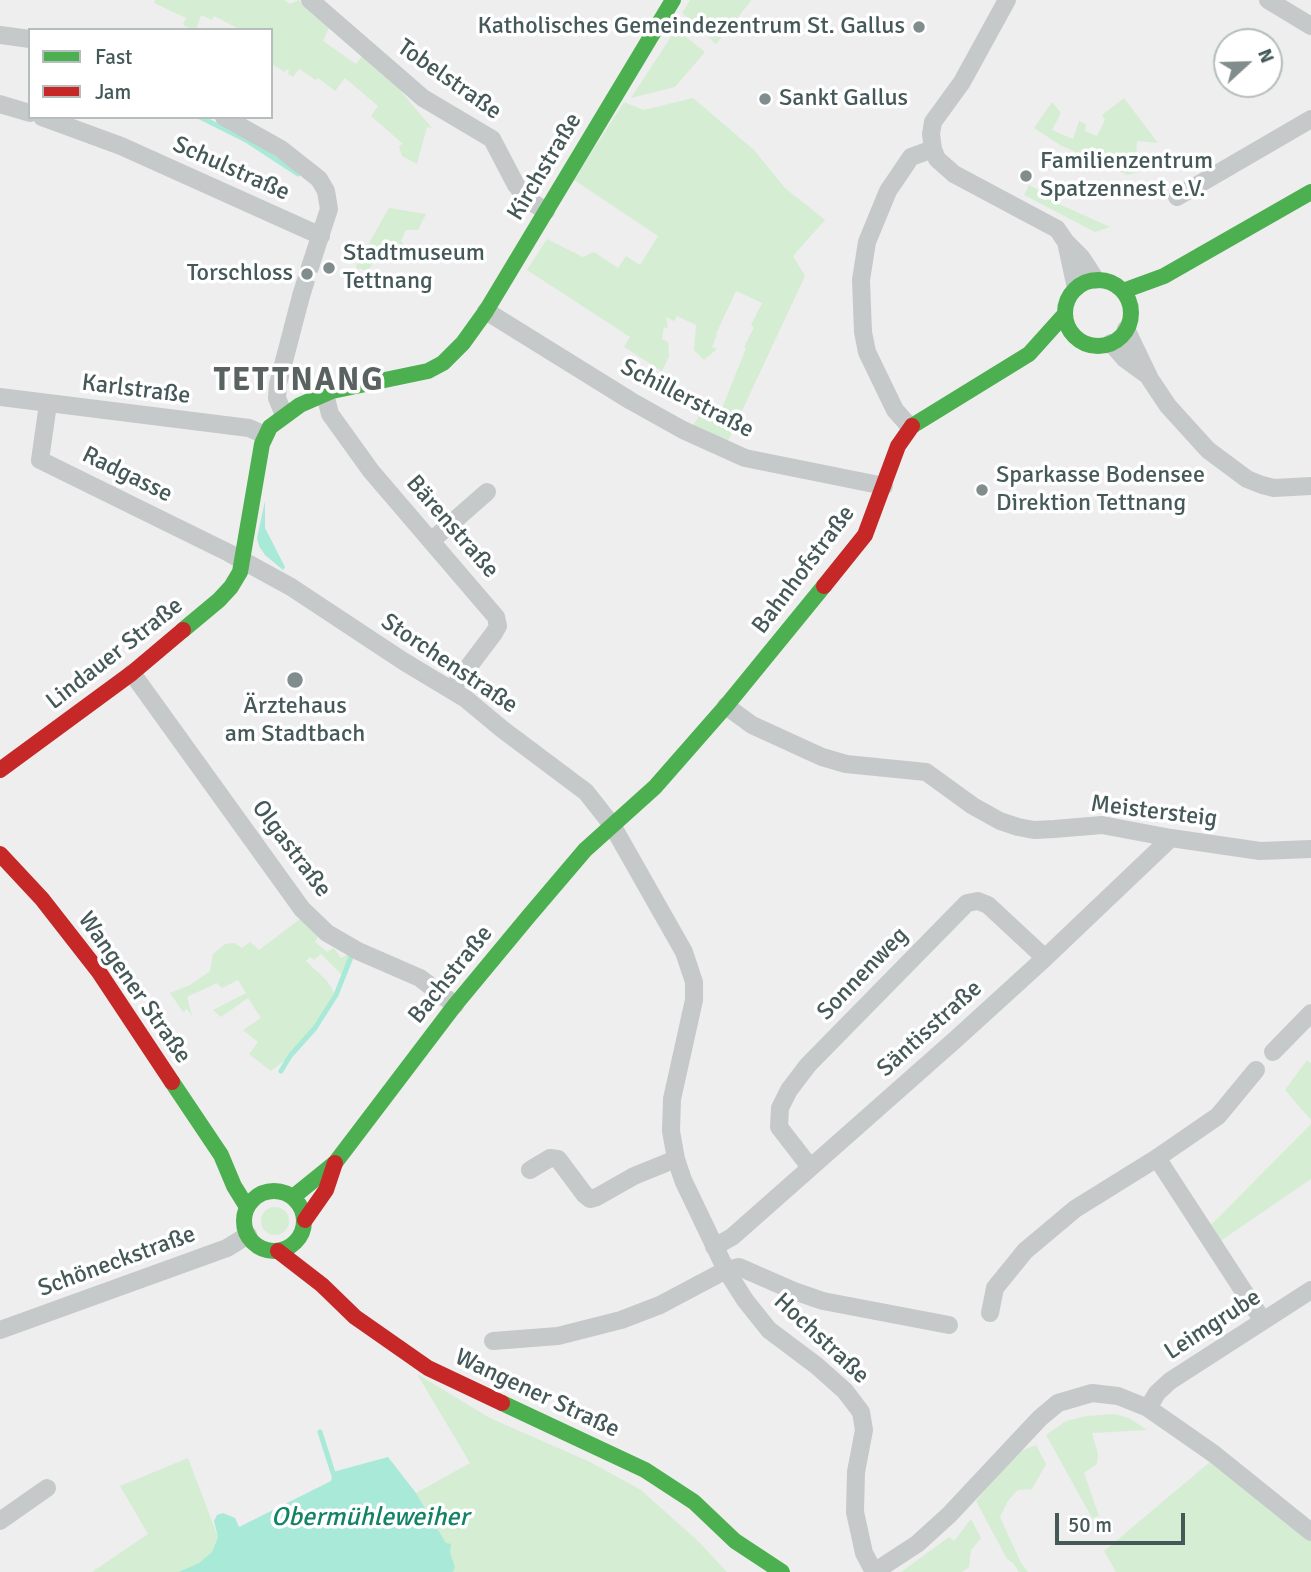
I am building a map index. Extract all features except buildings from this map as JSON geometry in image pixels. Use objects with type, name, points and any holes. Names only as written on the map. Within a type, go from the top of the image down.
[{"type":"main road","name":"Kirchstraße","points":[[265,435],[284,415],[325,394],[420,373],[437,367],[450,358],[486,311],[673,0]]},
{"type":"main road","points":[[1123,291],[1164,276],[1311,192]]},
{"type":"main road","points":[[910,427],[1029,354],[1067,343],[1095,345],[1111,343],[1118,339],[1126,329],[1131,310],[1164,276]]},
{"type":"main road","points":[[1067,343],[1069,328],[1065,314],[1068,300],[1076,288],[1096,280],[1111,283],[1123,291],[1131,310]]},
{"type":"main road","points":[[1029,354],[1065,314]]},
{"type":"main road","name":"Bahnhofstraße","points":[[612,825],[655,787],[726,706],[865,535],[898,446],[910,427]]},
{"type":"main road","name":"Lindauer Straße","points":[[0,770],[132,673],[219,600],[235,580],[243,560],[258,458],[265,435]]},
{"type":"main road","name":"Bachstraße","points":[[293,1197],[335,1163],[455,1005],[585,850],[612,825]]},
{"type":"main road","name":"Wangener Straße","points":[[0,854],[42,899],[99,972],[221,1156],[247,1207]]},
{"type":"main road","name":"Wangener Straße","points":[[221,1156],[268,1191]]},
{"type":"main road","name":"Bachstraße","points":[[303,1226],[326,1190],[335,1163]]},
{"type":"main road","points":[[268,1191],[281,1191],[293,1197],[301,1207],[303,1226],[295,1244],[278,1251],[261,1248],[248,1236],[244,1218],[247,1207],[259,1194],[268,1191]]},
{"type":"main road","name":"Wangener Straße","points":[[303,1226],[310,1262],[322,1285]]},
{"type":"main road","name":"Wangener Straße","points":[[278,1251],[322,1285],[355,1317],[428,1368],[645,1470],[694,1502],[735,1541],[782,1572]]},
{"type":"main road","name":"Wangener Straße","points":[[735,1541],[753,1572]]},
{"type":"street","name":"Tobelstraße","points":[[310,0],[423,98],[492,139],[516,185],[528,200],[545,211]]},
{"type":"street","points":[[1007,0],[962,82],[933,122],[933,149],[946,169],[1057,229],[1082,257],[1096,280]]},
{"type":"street","points":[[1268,0],[1311,26]]},
{"type":"street","points":[[0,35],[28,39]]},
{"type":"street","points":[[0,104],[28,112]]},
{"type":"street","name":"Schulstraße","points":[[47,119],[121,146],[321,236]]},
{"type":"street","points":[[228,119],[281,149],[319,179],[326,191],[329,209],[311,264]]},
{"type":"street","points":[[1177,197],[1311,119]]},
{"type":"street","points":[[910,427],[895,410],[874,372],[867,352],[862,320],[861,280],[867,242],[888,191],[911,158],[933,149]]},
{"type":"street","points":[[1066,242],[1076,288]]},
{"type":"street","points":[[284,415],[276,398],[287,343],[301,296]]},
{"type":"street","name":"Schillerstraße","points":[[486,311],[631,401],[683,430],[745,458],[884,486]]},
{"type":"street","points":[[1126,329],[1147,375],[1188,430],[1228,467],[1247,479],[1274,488],[1311,486]]},
{"type":"street","points":[[1111,343],[1125,359],[1147,375]]},
{"type":"street","name":"Bärenstraße","points":[[325,394],[330,414],[371,471],[496,617],[498,625],[451,690]]},
{"type":"street","name":"Karlstraße","points":[[0,397],[249,428],[265,435]]},
{"type":"street","name":"Radgasse","points":[[48,404],[40,460],[243,560]]},
{"type":"street","points":[[432,541],[487,492]]},
{"type":"street","name":"Storchenstraße","points":[[243,560],[291,587],[451,690],[586,792],[612,825]]},
{"type":"street","name":"Olgastraße","points":[[132,673],[303,909],[327,933],[358,951],[420,978],[455,1005]]},
{"type":"street","name":"Meistersteig","points":[[726,706],[752,725],[822,757],[846,764],[926,772],[973,806],[1000,821],[1018,827],[1034,830],[1102,825],[1260,850],[1311,849]]},
{"type":"street","name":"Hochstraße","points":[[612,825],[684,952],[694,982],[694,1000],[672,1099],[671,1131],[676,1159],[693,1205],[726,1270],[745,1300],[769,1330],[817,1366],[845,1391],[862,1412],[864,1430],[856,1472],[855,1512],[864,1553],[874,1572]]},
{"type":"street","name":"Säntisstraße","points":[[714,1247],[732,1237],[1045,958],[1171,838]]},
{"type":"street","name":"Sonnenweg","points":[[810,1167],[779,1128],[780,1108],[789,1090],[808,1065],[967,903],[978,901],[988,905],[1045,958]]},
{"type":"street","points":[[1273,1052],[1311,1013]]},
{"type":"street","points":[[990,1313],[995,1288],[1025,1251],[1074,1209],[1157,1158],[1218,1116],[1256,1070]]},
{"type":"street","points":[[530,1170],[550,1158],[558,1159],[590,1199],[634,1176],[676,1159]]},
{"type":"street","points":[[1157,1158],[1263,1321]]},
{"type":"street","name":"Schöneckstraße","points":[[0,1330],[227,1248],[248,1236]]},
{"type":"street","name":"Hochstraße","points":[[726,1270],[739,1267],[822,1301],[949,1325]]},
{"type":"street","points":[[493,1341],[558,1336],[621,1320],[660,1305],[726,1270]]},
{"type":"street","name":"Leimgrube","points":[[1148,1408],[1157,1393],[1170,1381],[1311,1290]]},
{"type":"street","points":[[874,1572],[917,1544],[949,1515],[1031,1427],[1058,1404],[1098,1393],[1118,1396],[1148,1408],[1214,1454],[1311,1532]]},
{"type":"street","points":[[0,1521],[47,1488]]},
{"type":"shaded area","points":[[155,0],[284,0],[290,4],[299,0],[330,25],[323,41],[356,64],[363,55],[398,88],[432,128],[427,127],[417,164],[402,156],[399,146],[403,144],[371,116],[378,106],[345,78],[335,91],[318,78],[316,80],[299,69],[293,77],[288,74],[289,70],[285,72],[273,65],[273,28],[237,28],[214,16],[212,20],[201,15],[197,28],[189,28],[183,25],[186,18],[154,3]]},
{"type":"shaded area","points":[[690,0],[751,1],[716,44],[682,13]]},
{"type":"shaded area","points":[[676,29],[705,52],[675,87],[631,98]]},
{"type":"shaded area","points":[[693,98],[754,150],[785,188],[825,220],[793,256],[805,276],[727,443],[692,427],[701,413],[718,419],[754,327],[751,325],[762,303],[736,291],[716,334],[712,347],[717,349],[704,360],[694,350],[696,325],[677,316],[674,321],[666,317],[668,329],[664,327],[662,339],[668,342],[669,356],[662,371],[624,347],[630,337],[527,270],[547,239],[583,257],[594,252],[618,268],[626,256],[640,265],[658,236],[574,180],[624,102],[644,110]]},
{"type":"shaded area","points":[[1124,98],[1158,143],[1137,141],[1136,160],[1145,166],[1167,156],[1170,161],[1128,175],[1060,145],[1034,128],[1052,102],[1061,113],[1052,130],[1073,139],[1079,121],[1086,124],[1085,131],[1097,136],[1105,120],[1102,115]]},
{"type":"shaded area","points":[[1029,185],[1040,191],[1039,195],[1110,227],[1095,232],[1024,195]]},
{"type":"shaded area","points":[[389,208],[426,214],[418,230],[406,230],[401,241],[406,247],[401,259],[380,250],[368,272],[360,268],[358,270],[356,266]]},
{"type":"shaded area","points":[[300,919],[319,935],[315,942],[327,952],[334,948],[341,958],[354,951],[343,976],[321,954],[314,960],[310,957],[306,961],[327,981],[336,995],[315,1028],[290,1056],[271,1071],[249,1054],[258,1042],[243,1030],[261,1018],[248,998],[221,1017],[213,1010],[246,993],[238,980],[222,988],[217,983],[187,997],[192,1016],[187,1009],[183,1012],[170,993],[190,985],[210,971],[213,954],[225,944],[234,943],[242,948],[250,942],[259,950]]},
{"type":"shaded area","points":[[1307,1060],[1311,1063],[1311,1120],[1285,1090]]},
{"type":"shaded area","points":[[1311,1124],[1311,1179],[1219,1242],[1209,1227]]},
{"type":"shaded area","points":[[275,1207],[285,1211],[289,1221],[285,1231],[275,1235],[265,1231],[261,1221],[265,1211]]},
{"type":"shaded area","points":[[417,1374],[490,1418],[590,1462],[641,1490],[698,1541],[727,1572],[453,1572],[455,1567],[446,1543],[416,1493],[470,1463]]},
{"type":"shaded area","points":[[1114,1414],[1129,1418],[1147,1430],[1092,1433],[1098,1454],[1097,1464],[1084,1473],[1099,1516],[1092,1518],[1046,1435],[1066,1421]]},
{"type":"shaded area","points":[[1036,1445],[1046,1464],[1032,1489],[1018,1490],[1008,1501],[1000,1517],[1021,1563],[1028,1572],[1019,1572],[1007,1559],[976,1501],[1018,1452]]},
{"type":"shaded area","points":[[188,1458],[218,1537],[212,1552],[199,1563],[178,1572],[92,1572],[148,1534],[120,1486]]},
{"type":"shaded area","points":[[1210,1462],[1311,1541],[1311,1572],[1116,1572],[1104,1551]]},
{"type":"shaded area","points":[[971,1519],[981,1538],[971,1550],[969,1567],[962,1572],[901,1572],[949,1537],[954,1541]]},
{"type":"water","points":[[265,501],[265,528],[285,567],[283,570],[265,555],[259,546],[257,538]]},
{"type":"water","name":"Obermühleweiher","points":[[388,1457],[416,1493],[446,1543],[451,1544],[450,1552],[455,1567],[453,1572],[178,1572],[199,1563],[212,1552],[218,1537],[214,1521],[217,1515],[223,1513],[235,1518],[239,1527],[331,1481],[333,1472]]},
{"type":"waterway","points":[[204,119],[246,140],[298,174]]},
{"type":"waterway","points":[[281,1071],[290,1056],[315,1028],[336,995],[353,952]]},
{"type":"waterway","points":[[320,1432],[335,1479]]},
{"type":"tunnel","points":[[301,296],[311,264]]},
{"type":"traffic: fast","points":[[183,630],[219,600],[240,572],[262,444],[270,427],[300,405],[332,391],[428,371],[443,363],[463,343],[486,311],[673,0]]},
{"type":"traffic: fast","points":[[1123,291],[1164,276],[1311,192]]},
{"type":"traffic: fast","points":[[1098,280],[1121,290],[1131,313],[1121,336],[1098,346],[1075,336],[1065,313],[1075,290],[1098,280]]},
{"type":"traffic: fast","points":[[912,426],[1029,354],[1065,314]]},
{"type":"traffic: fast","points":[[293,1197],[335,1163],[455,1005],[528,917],[585,850],[655,787],[726,706],[824,586]]},
{"type":"traffic: fast","points":[[172,1082],[221,1155],[234,1186],[247,1207]]},
{"type":"traffic: fast","points":[[268,1191],[280,1191],[299,1204],[304,1221],[302,1233],[291,1246],[280,1251],[268,1251],[249,1238],[244,1227],[244,1215],[257,1196],[268,1191]]},
{"type":"traffic: fast","points":[[502,1403],[645,1470],[694,1502],[735,1541],[782,1572]]},
{"type":"traffic: jam","points":[[824,586],[865,535],[898,446],[912,426]]},
{"type":"traffic: jam","points":[[0,770],[132,673],[183,630]]},
{"type":"traffic: jam","points":[[0,854],[42,899],[99,972],[172,1082]]},
{"type":"traffic: jam","points":[[305,1220],[326,1190],[335,1163]]},
{"type":"traffic: jam","points":[[278,1251],[322,1285],[355,1317],[428,1368],[502,1403]]},
{"type":"place","name":"Katholisches Gemeindezentrum St. Gallus","points":[[919,27]]},
{"type":"place","name":"Sankt Gallus","points":[[765,99]]},
{"type":"place","name":"Familienzentrum Spatzennest e.V.","points":[[1026,176]]},
{"type":"place","name":"Stadtmuseum Tettnang","points":[[329,268]]},
{"type":"place","name":"Torschloss","points":[[307,274]]},
{"type":"place","name":"Sparkasse Bodensee Direktion Tettnang","points":[[982,490]]},
{"type":"place","name":"Ärztehaus am Stadtbach","points":[[295,680]]},
{"type":"district","name":"TETTNANG","points":[[299,382]]}]
